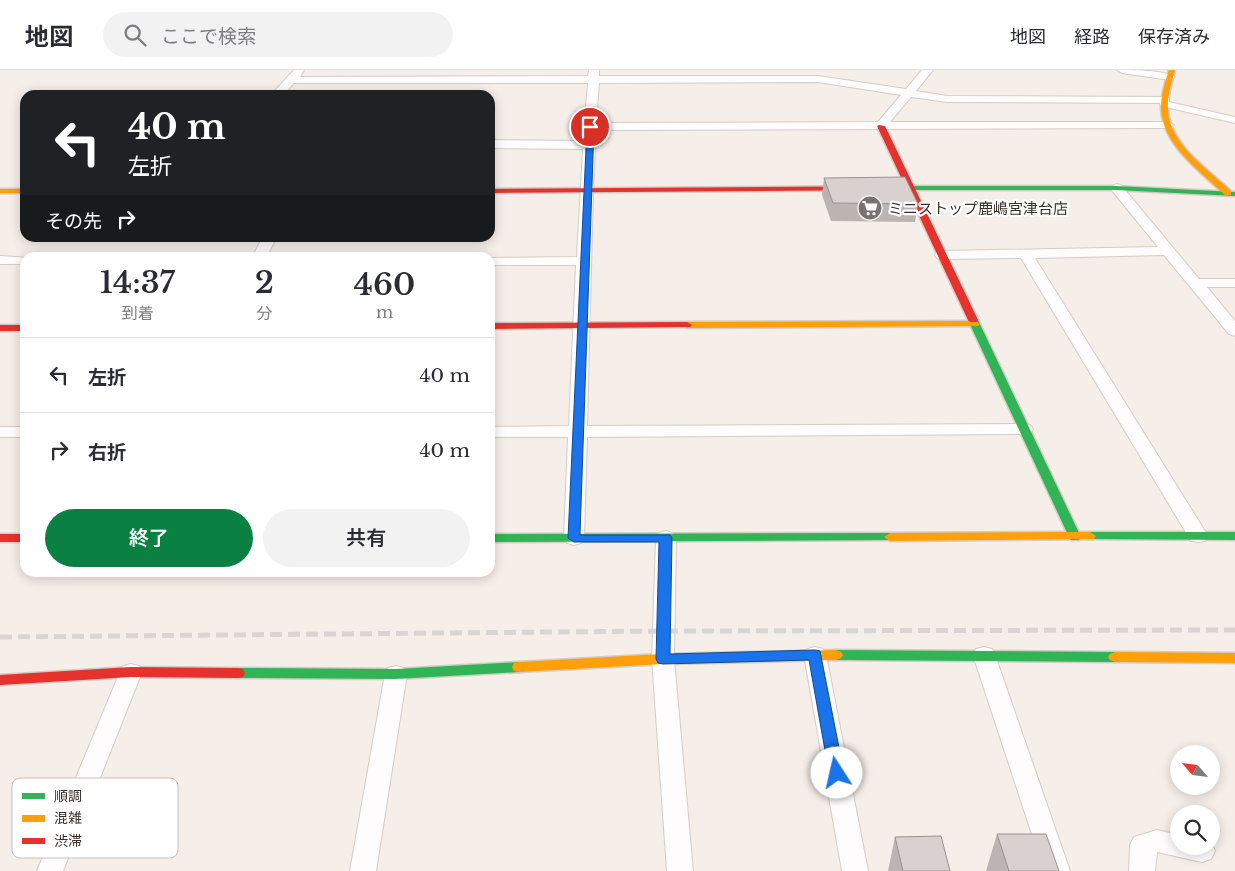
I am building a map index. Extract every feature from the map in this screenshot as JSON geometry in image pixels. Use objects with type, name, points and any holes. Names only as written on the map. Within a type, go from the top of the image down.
[{"type":"street","points":[[282,90],[300,70]]},
{"type":"street","points":[[415,90],[419,80],[427,70]]},
{"type":"street","points":[[882,126],[928,70]]},
{"type":"street","points":[[1122,70],[1171,74],[1165,102],[1168,125],[1182,146],[1232,194]]},
{"type":"street","points":[[293,80],[419,80],[594,75],[727,74],[818,79],[947,99],[1165,102],[1235,120]]},
{"type":"street","points":[[574,538],[586,191],[594,75]]},
{"type":"street","points":[[590,127],[1168,125]]},
{"type":"street","points":[[882,126],[1075,537]]},
{"type":"street","points":[[495,144],[589,145]]},
{"type":"street","points":[[495,191],[1116,188],[1232,194]]},
{"type":"street","points":[[1116,188],[1195,283],[1232,324]]},
{"type":"street","points":[[3,194],[20,192]]},
{"type":"street","points":[[942,255],[1169,252]]},
{"type":"street","points":[[1026,254],[1198,536]]},
{"type":"street","points":[[0,260],[20,260]]},
{"type":"street","points":[[495,261],[584,261]]},
{"type":"street","points":[[1195,283],[1235,284]]},
{"type":"street","points":[[495,326],[975,324]]},
{"type":"street","points":[[0,328],[20,328]]},
{"type":"street","points":[[495,432],[1024,429]]},
{"type":"street","points":[[0,432],[20,432]]},
{"type":"street","points":[[495,538],[1235,536]]},
{"type":"street","points":[[0,538],[20,538]]},
{"type":"street","points":[[666,538],[663,659],[680,871]]},
{"type":"street","points":[[815,655],[855,871]]},
{"type":"street","points":[[0,680],[131,672],[396,674],[663,659],[815,655],[1235,658]]},
{"type":"street","points":[[984,656],[1057,871]]},
{"type":"street","points":[[88,778],[131,672]]},
{"type":"street","points":[[362,871],[396,674]]},
{"type":"street","points":[[1142,871],[1143,845],[1157,841],[1170,844]]},
{"type":"street","points":[[50,871],[55,858]]},
{"type":"building","points":[[905,177],[918,204],[833,203],[824,178]]},
{"type":"building","points":[[997,834],[1046,834],[1059,871],[1009,871]]},
{"type":"building","points":[[941,836],[950,871],[903,871],[895,837]]},
{"type":"railway","points":[[0,637],[664,631],[1235,630]]},
{"type":"traffic: fast","points":[[892,188],[1116,188],[1235,194]]},
{"type":"traffic: fast","points":[[973,320],[1075,537]]},
{"type":"traffic: fast","points":[[1090,536],[1235,536]]},
{"type":"traffic: fast","points":[[495,538],[890,537]]},
{"type":"traffic: fast","points":[[836,655],[1115,657]]},
{"type":"traffic: fast","points":[[238,673],[396,674],[519,667]]},
{"type":"traffic: slow","points":[[1172,70],[1164,104],[1168,127],[1191,158],[1228,193]]},
{"type":"traffic: slow","points":[[0,191],[20,191]]},
{"type":"traffic: slow","points":[[687,325],[975,324]]},
{"type":"traffic: slow","points":[[890,537],[1090,536]]},
{"type":"traffic: slow","points":[[519,667],[663,659],[836,655]]},
{"type":"traffic: slow","points":[[1115,657],[1235,658]]},
{"type":"traffic: jam","points":[[881,126],[973,320]]},
{"type":"traffic: jam","points":[[495,191],[892,188]]},
{"type":"traffic: jam","points":[[495,326],[687,325]]},
{"type":"traffic: jam","points":[[0,328],[20,328]]},
{"type":"traffic: jam","points":[[0,538],[20,538]]},
{"type":"traffic: jam","points":[[0,680],[131,672],[238,673]]},
{"type":"place","name":"ミニストップ鹿嶋宮津台店","points":[[870,208]]},
{"type":"route","points":[[590,127],[586,191],[574,538],[666,538],[663,574],[663,659],[815,655],[837,773]]}]
